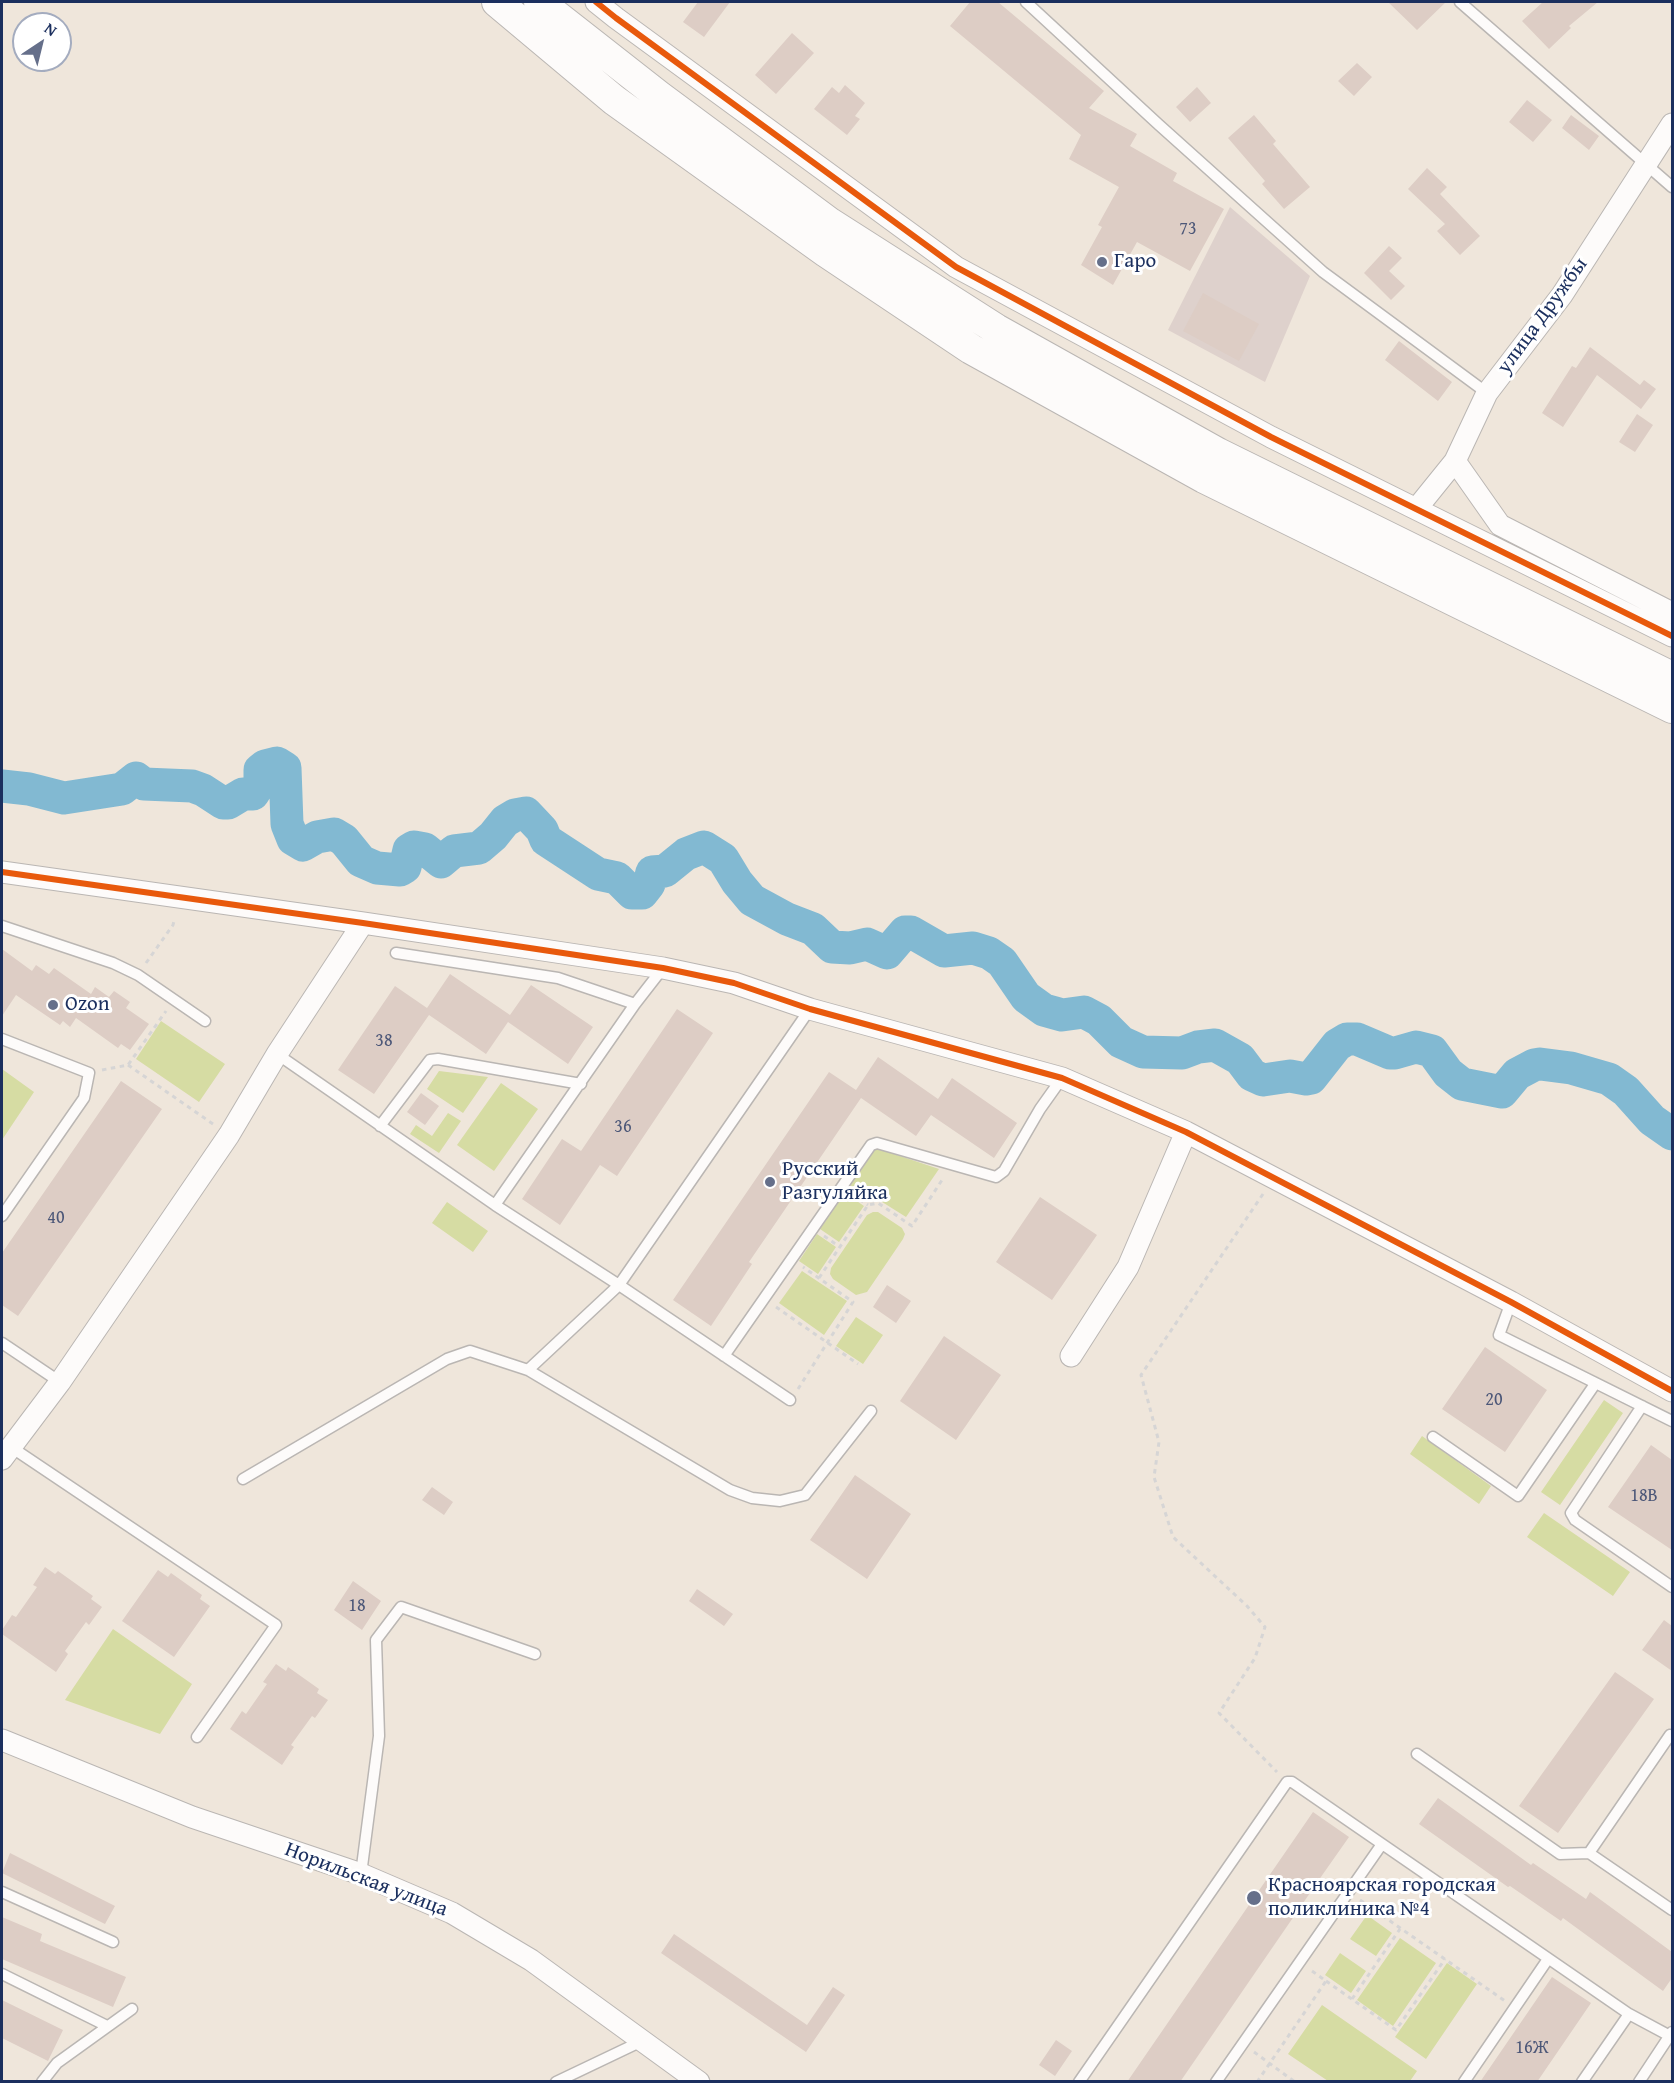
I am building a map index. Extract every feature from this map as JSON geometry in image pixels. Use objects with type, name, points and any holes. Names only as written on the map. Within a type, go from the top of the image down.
[{"type":"main road","points":[[497,2],[624,107],[826,252],[971,349],[1204,478],[1672,708]]},
{"type":"main road","points":[[539,2],[658,96],[830,222],[996,329],[1218,453],[1672,677]]},
{"type":"street","points":[[596,2],[956,267],[1271,437],[1672,636]]},
{"type":"street","name":"улица Дружбы","points":[[1417,508],[1455,461],[1487,393],[1562,295],[1672,124]]},
{"type":"street","points":[[1455,461],[1500,525],[1672,613]]},
{"type":"street","points":[[2,872],[663,968],[734,983],[810,1009],[1062,1078],[1186,1132],[1511,1302],[1672,1391]]},
{"type":"street","points":[[6,1453],[60,1382],[229,1135],[277,1054],[363,923]]},
{"type":"street","points":[[1071,1356],[1128,1267],[1186,1132]]},
{"type":"street","name":"Норильская улица","points":[[2,1740],[192,1817],[361,1874],[452,1913],[531,1960],[699,2082]]},
{"type":"lane","points":[[1026,2],[1323,272],[1487,393]]},
{"type":"lane","points":[[1460,2],[1672,187]]},
{"type":"lane","points":[[2,926],[113,963],[138,975],[205,1020]]},
{"type":"lane","points":[[396,953],[558,978],[635,1004]]},
{"type":"lane","points":[[495,1206],[635,1004],[663,968]]},
{"type":"lane","points":[[528,1370],[619,1285],[810,1009]]},
{"type":"lane","points":[[2,1038],[88,1073],[84,1098],[2,1216]]},
{"type":"lane","points":[[277,1054],[495,1206],[619,1285],[790,1400]]},
{"type":"lane","points":[[380,1126],[430,1060],[438,1059],[581,1083]]},
{"type":"lane","points":[[724,1356],[871,1145],[877,1143],[996,1177],[1004,1171],[1040,1109],[1062,1078]]},
{"type":"lane","points":[[1511,1302],[1499,1335],[1672,1421]]},
{"type":"lane","points":[[2,1342],[60,1382]]},
{"type":"lane","points":[[243,1479],[447,1359],[470,1351],[528,1370],[730,1490],[752,1498],[780,1501],[805,1496],[871,1411]]},
{"type":"lane","points":[[1433,1437],[1518,1496],[1595,1384]]},
{"type":"lane","points":[[1642,1406],[1571,1513],[1575,1520],[1672,1587]]},
{"type":"lane","points":[[6,1453],[276,1625],[197,1737]]},
{"type":"lane","points":[[361,1874],[379,1736],[376,1640],[401,1607],[535,1654]]},
{"type":"lane","points":[[1588,1853],[1670,1735]]},
{"type":"lane","points":[[1417,1754],[1560,1854],[1588,1853],[1672,1910]]},
{"type":"lane","points":[[1079,2082],[1287,1782],[1292,1782],[1629,2014],[1672,2035],[1639,2082]]},
{"type":"lane","points":[[1216,2082],[1382,1844]]},
{"type":"lane","points":[[2,1892],[113,1942]]},
{"type":"lane","points":[[1464,2082],[1548,1959]]},
{"type":"lane","points":[[2,1974],[107,2026]]},
{"type":"lane","points":[[42,2082],[57,2063],[132,2009]]},
{"type":"lane","points":[[1582,2082],[1629,2014]]},
{"type":"lane","points":[[556,2082],[642,2041]]},
{"type":"path","points":[[152,956],[174,921]]},
{"type":"path","points":[[88,1073],[128,1065],[174,999]]},
{"type":"path","points":[[128,1065],[229,1135]]},
{"type":"path","points":[[819,1278],[868,1205],[878,1203],[912,1226],[952,1165]]},
{"type":"path","points":[[1265,1190],[1141,1375],[1159,1442],[1154,1477],[1173,1537],[1247,1606],[1265,1627],[1256,1658],[1219,1713],[1287,1782]]},
{"type":"path","points":[[814,1229],[840,1247]]},
{"type":"path","points":[[790,1400],[853,1302],[793,1260]]},
{"type":"path","points":[[764,1299],[858,1364]]},
{"type":"path","points":[[1348,1892],[1515,2008]]},
{"type":"path","points":[[1352,1999],[1401,1929]]},
{"type":"path","points":[[1299,1962],[1396,2030],[1444,1959]]},
{"type":"path","points":[[1257,2082],[1326,1981]]},
{"type":"path","points":[[1243,2043],[1295,2082]]},
{"type":"shaded area","points":[[1230,207],[1310,276],[1265,382],[1168,330]]},
{"type":"green space","points":[[161,1021],[225,1064],[199,1102],[136,1059]]},
{"type":"green space","points":[[2,1069],[34,1092],[2,1140]]},
{"type":"green space","points":[[439,1071],[488,1077],[463,1113],[427,1089]]},
{"type":"green space","points":[[501,1083],[538,1109],[494,1171],[457,1145]]},
{"type":"green space","points":[[448,1113],[461,1121],[439,1153],[410,1134],[416,1125],[432,1136]]},
{"type":"green space","points":[[876,1148],[939,1169],[906,1217],[871,1195],[869,1198],[850,1185]]},
{"type":"green space","points":[[845,1193],[864,1206],[839,1242],[820,1229]]},
{"type":"green space","points":[[447,1202],[488,1231],[473,1252],[432,1223]]},
{"type":"green space","points":[[878,1212],[902,1228],[905,1234],[867,1292],[856,1295],[833,1279],[830,1274],[831,1268],[867,1215]]},
{"type":"green space","points":[[817,1234],[836,1247],[818,1274],[799,1261]]},
{"type":"green space","points":[[802,1271],[847,1301],[824,1335],[779,1303]]},
{"type":"green space","points":[[856,1317],[883,1335],[863,1364],[836,1346]]},
{"type":"green space","points":[[1604,1400],[1623,1413],[1560,1505],[1541,1492]]},
{"type":"green space","points":[[1422,1436],[1491,1486],[1479,1504],[1410,1454]]},
{"type":"green space","points":[[1544,1513],[1630,1572],[1613,1596],[1527,1537]]},
{"type":"green space","points":[[113,1629],[192,1684],[160,1734],[65,1700]]},
{"type":"green space","points":[[1367,1915],[1392,1933],[1376,1956],[1350,1939]]},
{"type":"green space","points":[[1400,1938],[1436,1963],[1393,2026],[1357,2000]]},
{"type":"green space","points":[[1340,1953],[1366,1971],[1351,1993],[1325,1975]]},
{"type":"green space","points":[[1447,1963],[1477,1984],[1426,2059],[1395,2037]]},
{"type":"green space","points":[[1322,2005],[1417,2071],[1410,2081],[1328,2081],[1288,2054]]},
{"type":"building","points":[[698,2],[730,2],[704,37],[683,22]]},
{"type":"building","points":[[970,2],[998,2],[1104,91],[1089,108],[1137,134],[1130,146],[1177,173],[1173,181],[1224,209],[1190,271],[1137,242],[1113,285],[1081,265],[1102,227],[1098,225],[1119,187],[1069,159],[1081,135],[950,26]]},
{"type":"building","points":[[1388,2],[1446,2],[1417,30]]},
{"type":"building","points":[[1543,2],[1598,2],[1569,26],[1571,28],[1549,49],[1522,21]]},
{"type":"building","points":[[792,33],[814,53],[776,94],[755,75]]},
{"type":"building","points":[[1357,63],[1372,77],[1354,96],[1338,81]]},
{"type":"building","points":[[845,85],[865,103],[855,116],[860,119],[847,135],[814,109],[832,87],[839,93]]},
{"type":"building","points":[[1197,87],[1211,103],[1190,122],[1176,107]]},
{"type":"building","points":[[1527,100],[1552,120],[1533,142],[1509,122]]},
{"type":"building","points":[[1254,115],[1276,141],[1273,144],[1310,187],[1284,209],[1262,184],[1265,181],[1228,138]]},
{"type":"building","points":[[1571,115],[1599,136],[1589,150],[1562,128]]},
{"type":"building","points":[[1427,168],[1447,187],[1440,194],[1480,236],[1460,255],[1437,231],[1445,224],[1408,189]]},
{"type":"building","points":[[1389,246],[1402,258],[1389,271],[1405,286],[1391,300],[1364,273]]},
{"type":"building","points":[[1203,293],[1259,324],[1239,361],[1183,331]]},
{"type":"building","points":[[1399,341],[1452,382],[1438,401],[1385,360]]},
{"type":"building","points":[[1590,347],[1640,385],[1644,380],[1656,389],[1641,409],[1597,375],[1563,427],[1542,413],[1572,366],[1576,368]]},
{"type":"building","points":[[1637,414],[1653,425],[1635,452],[1619,442]]},
{"type":"building","points":[[2,949],[32,971],[36,965],[49,974],[54,968],[91,994],[95,987],[109,997],[114,991],[130,1002],[126,1008],[149,1024],[130,1050],[121,1044],[118,1048],[76,1018],[70,1027],[63,1021],[60,1025],[16,995],[2,1016]]},
{"type":"building","points":[[450,974],[510,1015],[531,985],[593,1027],[568,1064],[508,1022],[486,1054],[429,1015],[374,1094],[338,1070],[395,986],[427,1008]]},
{"type":"building","points":[[677,1009],[713,1033],[617,1176],[600,1165],[560,1225],[522,1199],[562,1139],[581,1151]]},
{"type":"building","points":[[878,1057],[938,1099],[952,1078],[1017,1123],[994,1158],[931,1115],[916,1136],[861,1098],[749,1262],[752,1264],[711,1326],[673,1300],[829,1072],[856,1090]]},
{"type":"building","points":[[121,1081],[162,1109],[18,1316],[2,1305],[2,1253]]},
{"type":"building","points":[[421,1093],[439,1106],[425,1125],[407,1112]]},
{"type":"building","points":[[1040,1197],[1097,1235],[1052,1300],[996,1262]]},
{"type":"building","points":[[887,1285],[911,1301],[896,1323],[873,1307]]},
{"type":"building","points":[[944,1336],[1001,1375],[956,1440],[900,1401]]},
{"type":"building","points":[[1485,1347],[1547,1390],[1505,1452],[1442,1409]]},
{"type":"building","points":[[1651,1445],[1672,1460],[1672,1550],[1608,1507]]},
{"type":"building","points":[[855,1475],[911,1514],[867,1579],[810,1540]]},
{"type":"building","points":[[432,1487],[453,1502],[444,1515],[422,1500]]},
{"type":"building","points":[[45,1567],[55,1574],[58,1571],[93,1596],[91,1599],[102,1607],[89,1625],[86,1622],[65,1651],[68,1654],[56,1672],[2,1634],[2,1630],[12,1615],[16,1617],[37,1587],[33,1585]]},
{"type":"building","points":[[158,1570],[168,1577],[171,1573],[202,1595],[200,1599],[210,1606],[174,1657],[122,1621]]},
{"type":"building","points":[[353,1581],[381,1601],[362,1630],[334,1610]]},
{"type":"building","points":[[697,1589],[733,1614],[724,1626],[689,1601]]},
{"type":"building","points":[[1664,1620],[1672,1626],[1672,1671],[1642,1650]]},
{"type":"building","points":[[276,1664],[286,1671],[288,1667],[319,1689],[317,1693],[328,1700],[315,1718],[312,1716],[291,1745],[294,1747],[282,1765],[230,1729],[242,1711],[246,1714],[267,1684],[263,1682]]},
{"type":"building","points":[[1615,1672],[1654,1699],[1558,1833],[1519,1806]]},
{"type":"building","points":[[1438,1798],[1531,1865],[1533,1863],[1586,1899],[1590,1892],[1672,1952],[1672,1978],[1663,1991],[1563,1918],[1561,1921],[1510,1886],[1508,1887],[1419,1824]]},
{"type":"building","points":[[1313,1812],[1349,1837],[1180,2082],[1127,2082]]},
{"type":"building","points":[[10,1853],[115,1906],[105,1924],[2,1873]]},
{"type":"building","points":[[2,1917],[42,1934],[40,1941],[126,1977],[113,2007],[2,1959]]},
{"type":"building","points":[[674,1934],[807,2025],[833,1987],[845,1995],[806,2052],[661,1953]]},
{"type":"building","points":[[1552,1977],[1591,2003],[1537,2082],[1480,2082]]},
{"type":"building","points":[[2,2000],[63,2030],[48,2061],[2,2038]]},
{"type":"building","points":[[1056,2040],[1072,2051],[1055,2076],[1039,2065]]},
{"type":"waterway","points":[[2,786],[29,789],[64,798],[122,789],[136,778],[144,784],[192,786],[223,803],[228,803],[243,794],[253,794],[260,783],[260,770],[277,763],[285,768],[287,824],[293,839],[303,845],[317,837],[334,834],[344,840],[361,861],[377,868],[400,870],[405,867],[409,850],[414,847],[425,849],[441,862],[454,851],[479,848],[505,821],[515,815],[526,813],[542,830],[546,840],[598,874],[617,878],[632,893],[642,893],[649,884],[652,872],[665,871],[686,854],[704,847],[723,859],[737,882],[752,900],[787,919],[813,929],[832,947],[850,948],[867,944],[887,953],[905,932],[911,932],[944,951],[973,948],[989,953],[1002,962],[1026,997],[1044,1010],[1062,1015],[1084,1012],[1099,1020],[1121,1042],[1143,1052],[1182,1053],[1198,1047],[1215,1045],[1240,1059],[1252,1075],[1263,1080],[1290,1076],[1306,1079],[1311,1078],[1337,1045],[1347,1039],[1357,1039],[1390,1053],[1416,1047],[1432,1051],[1448,1073],[1462,1084],[1502,1092],[1517,1074],[1534,1065],[1571,1068],[1609,1079],[1626,1091],[1652,1120],[1672,1134]]},
{"type":"cycle path","points":[[596,2],[956,267],[1271,437],[1672,636]]},
{"type":"cycle path","points":[[2,872],[663,968],[734,983],[810,1009],[1062,1078],[1186,1132],[1511,1302],[1672,1391]]},
{"type":"place","name":"Гаро","points":[[1102,262]]},
{"type":"place","name":"Ozon","points":[[53,1005]]},
{"type":"place","name":"Русский Разгуляйка","points":[[770,1182]]},
{"type":"place","name":"Красноярская городская поликлиника №4","points":[[1254,1898]]}]
